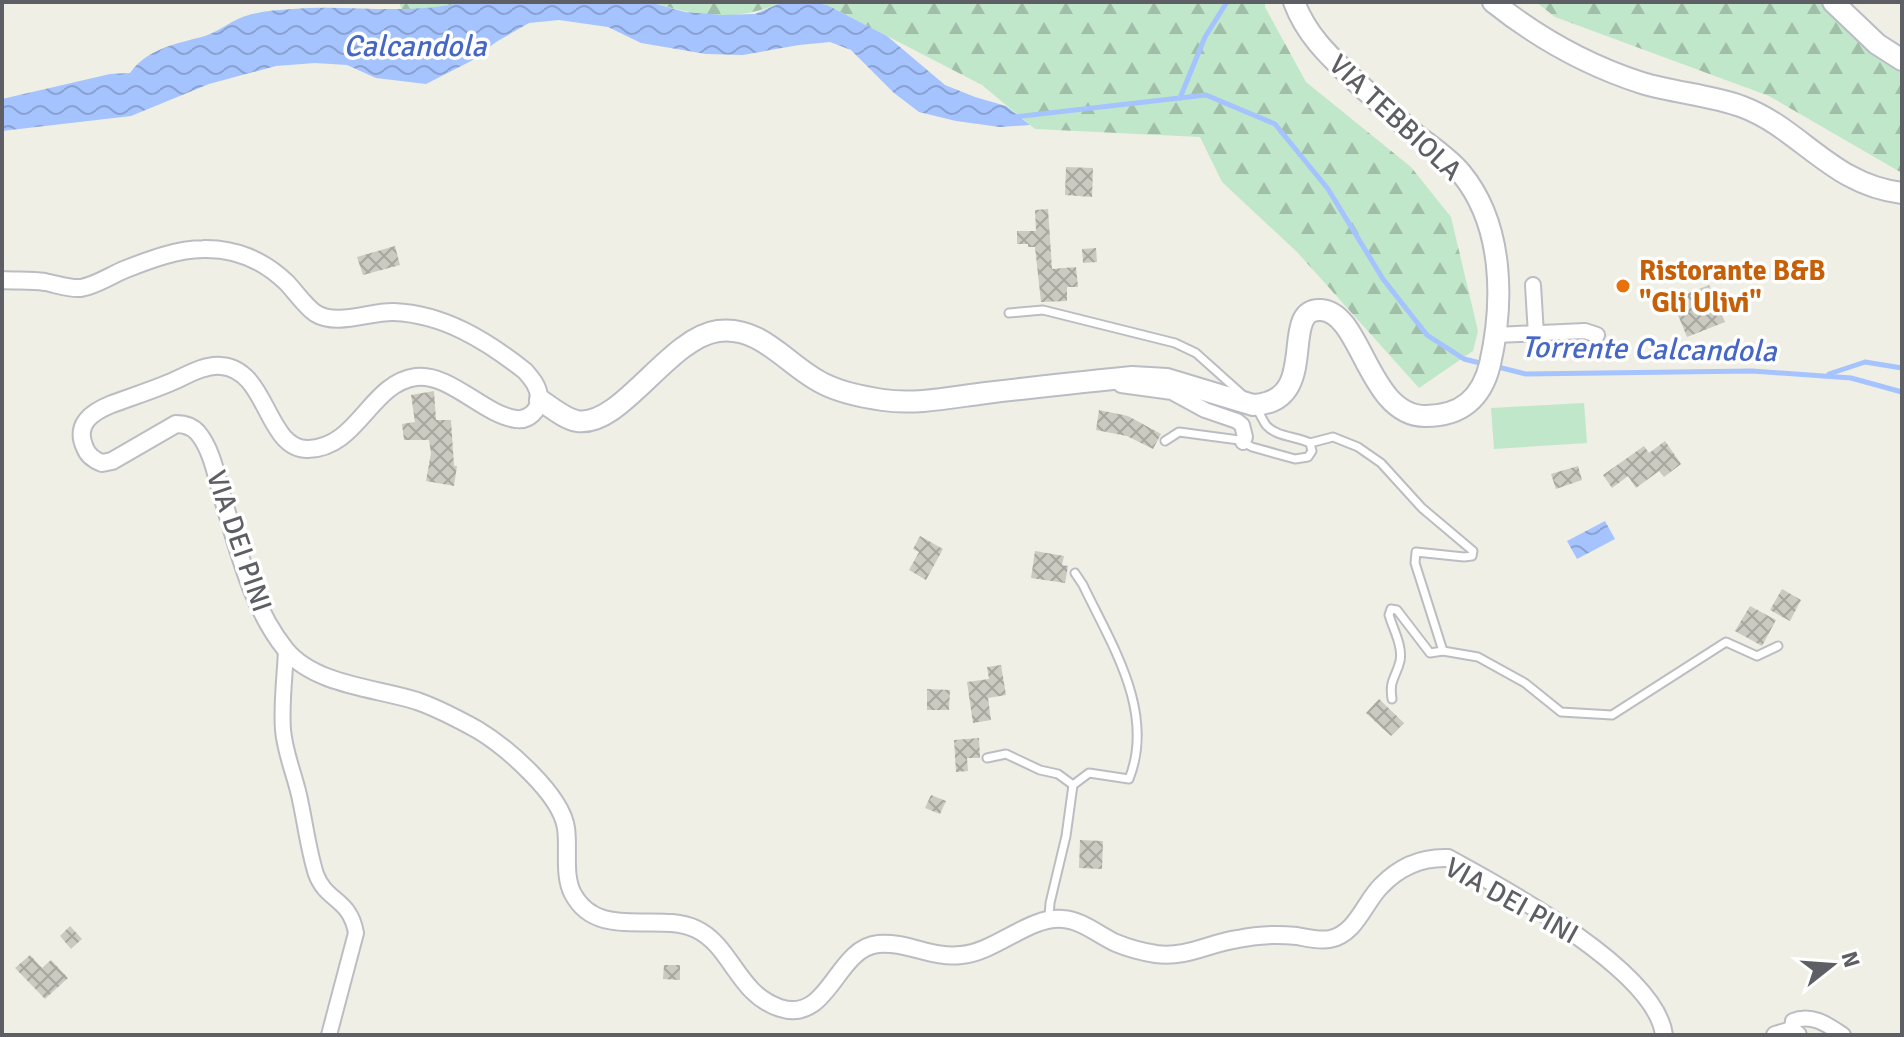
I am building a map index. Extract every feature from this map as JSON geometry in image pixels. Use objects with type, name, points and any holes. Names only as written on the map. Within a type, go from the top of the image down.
[{"type":"main road","name":"VIA TEBBIOLA","points":[[1253,405],[1274,402],[1286,390],[1294,373],[1298,333],[1304,318],[1316,310],[1327,311],[1347,328],[1377,382],[1395,406],[1409,414],[1443,414],[1465,406],[1480,393],[1490,367],[1496,333],[1498,282],[1494,242],[1483,206],[1460,172],[1316,44],[1300,19],[1294,2]]},
{"type":"main road","points":[[1493,2],[1569,53],[1641,82],[1743,107],[1770,121],[1838,171],[1862,183],[1902,193]]},
{"type":"main road","points":[[1833,2],[1877,44],[1902,60]]},
{"type":"main road","points":[[540,400],[573,420],[598,417],[698,337],[735,330],[754,336],[824,385],[887,401],[922,400],[1132,377],[1167,379],[1253,405]]},
{"type":"street","points":[[2,280],[78,288],[92,285],[125,269],[181,252],[202,249],[233,251],[276,273],[316,313],[329,318],[393,312],[432,318],[459,327],[525,371],[538,390],[540,400]]},
{"type":"street","points":[[1533,285],[1536,335]]},
{"type":"street","points":[[1496,333],[1536,335],[1585,331],[1597,335]]},
{"type":"street","name":"VIA DEI PINI","points":[[540,400],[531,415],[525,419],[513,419],[429,377],[415,377],[388,391],[347,435],[334,443],[305,450],[283,438],[249,379],[238,371],[220,365],[106,406],[83,423],[81,439],[87,453],[102,463],[112,461],[176,424],[184,424],[199,434],[212,460],[255,596],[286,650],[299,663],[341,682],[420,702],[480,732],[535,777],[554,799],[566,822],[571,892],[581,905],[594,916],[620,922],[679,923],[695,928],[710,937],[748,988],[764,1001],[778,1007],[790,1010],[819,1000],[840,968],[869,945],[885,943],[941,955],[963,955],[987,949],[1049,920],[1069,919],[1120,945],[1155,954],[1185,955],[1235,939],[1272,936],[1324,940],[1348,930],[1381,886],[1408,865],[1430,857],[1448,858],[1598,949],[1655,1008],[1664,1035]]},
{"type":"street","points":[[1092,381],[1172,392],[1205,410],[1237,421],[1242,425],[1243,442]]},
{"type":"street","points":[[286,650],[282,707],[285,749],[299,794],[315,871],[322,886],[348,909],[356,933],[329,1035]]},
{"type":"street","points":[[1775,1035],[1795,1032],[1793,1021],[1798,1018],[1825,1023],[1843,1035]]},
{"type":"lane","points":[[1009,313],[1043,310],[1175,343],[1196,353],[1253,405],[1267,426],[1283,435],[1299,437],[1310,443],[1333,437],[1358,447],[1381,463],[1422,508],[1473,551],[1472,556],[1464,557],[1416,552],[1415,563],[1443,651]]},
{"type":"lane","points":[[1165,441],[1179,432],[1243,442],[1295,459],[1308,457],[1312,451],[1310,443]]},
{"type":"lane","points":[[1049,920],[1073,785],[1089,773],[1129,779],[1137,759],[1129,679],[1075,573]]},
{"type":"lane","points":[[1392,699],[1389,683],[1400,659],[1389,615],[1391,609],[1397,610],[1430,653],[1443,651],[1478,657],[1525,683],[1561,712],[1612,715],[1726,642],[1757,656],[1778,646]]},
{"type":"lane","points":[[987,758],[1006,754],[1040,770],[1058,774],[1073,785]]},
{"type":"green space","points":[[399,2],[462,2],[435,9],[402,10]]},
{"type":"green space","points":[[649,2],[783,2],[748,13],[716,15]]},
{"type":"green space","points":[[810,2],[1265,2],[1306,82],[1411,167],[1451,217],[1478,331],[1473,351],[1419,388],[1297,252],[1222,182],[1200,137],[1035,129],[982,85],[827,5]]},
{"type":"green space","points":[[1536,2],[1818,2],[1902,70],[1902,173],[1769,96],[1555,17]]},
{"type":"green space","points":[[1584,403],[1587,443],[1494,449],[1491,408]]},
{"type":"water","name":"Calcandola","points":[[463,2],[649,2],[685,12],[723,15],[755,14],[783,2],[827,5],[887,36],[945,85],[1006,106],[1030,125],[1000,127],[919,112],[894,93],[851,50],[830,42],[743,55],[706,54],[641,43],[608,27],[559,20],[529,23],[471,61],[426,84],[376,78],[347,65],[315,63],[276,66],[209,84],[131,116],[2,131],[2,99],[110,74],[130,73],[154,52],[211,34],[249,15],[313,8],[421,8]]},
{"type":"water","points":[[1605,521],[1615,539],[1577,559],[1567,541]]},
{"type":"building","points":[[1066,167],[1093,168],[1092,197],[1065,195]]},
{"type":"building","points":[[1048,209],[1052,269],[1076,267],[1078,287],[1067,287],[1067,301],[1041,302],[1035,247],[1017,244],[1017,231],[1036,231],[1035,210]]},
{"type":"building","points":[[395,246],[400,265],[363,275],[357,257]]},
{"type":"building","points":[[1096,248],[1097,262],[1083,263],[1082,249]]},
{"type":"building","points":[[1709,285],[1725,322],[1687,337],[1670,295],[1683,290],[1686,294]]},
{"type":"building","points":[[434,391],[436,420],[451,420],[454,466],[457,466],[454,486],[426,481],[431,453],[429,440],[404,440],[402,424],[415,422],[411,395]]},
{"type":"building","points":[[1099,410],[1128,416],[1161,434],[1153,449],[1127,436],[1096,430]]},
{"type":"building","points":[[1665,441],[1681,464],[1664,477],[1659,471],[1636,488],[1628,476],[1612,488],[1603,475],[1644,446],[1649,453]]},
{"type":"building","points":[[1578,466],[1582,480],[1556,489],[1551,474]]},
{"type":"building","points":[[920,536],[943,549],[926,580],[909,570],[919,552],[913,549]]},
{"type":"building","points":[[1035,551],[1064,556],[1062,565],[1068,566],[1065,583],[1031,578]]},
{"type":"building","points":[[1782,589],[1801,600],[1790,621],[1770,610]]},
{"type":"building","points":[[1750,606],[1776,620],[1762,646],[1735,631]]},
{"type":"building","points":[[1001,665],[1006,695],[988,698],[991,720],[973,723],[967,682],[989,679],[987,667]]},
{"type":"building","points":[[927,689],[950,690],[949,710],[927,710]]},
{"type":"building","points":[[1379,699],[1404,723],[1391,736],[1366,713]]},
{"type":"building","points":[[979,738],[980,758],[967,758],[968,771],[956,772],[954,740]]},
{"type":"building","points":[[931,795],[946,801],[940,814],[925,808]]},
{"type":"building","points":[[1080,840],[1103,841],[1102,869],[1079,868]]},
{"type":"building","points":[[70,926],[82,939],[71,949],[60,936]]},
{"type":"building","points":[[30,955],[42,968],[51,960],[68,978],[45,999],[15,968]]},
{"type":"building","points":[[664,965],[680,965],[680,980],[663,979]]},
{"type":"waterway","points":[[1180,98],[1205,37],[1227,2]]},
{"type":"waterway","name":"Torrente Calcandola","points":[[1014,117],[1206,95],[1275,124],[1328,189],[1383,279],[1427,335],[1464,359],[1484,364]]},
{"type":"waterway","points":[[1829,374],[1865,362],[1902,368]]},
{"type":"waterway","name":"Torrente Calcandola","points":[[1494,366],[1526,374],[1752,371],[1851,378],[1902,392]]},
{"type":"place","name":"Ristorante B&B \"Gli Ulivi\"","points":[[1623,286]]}]
